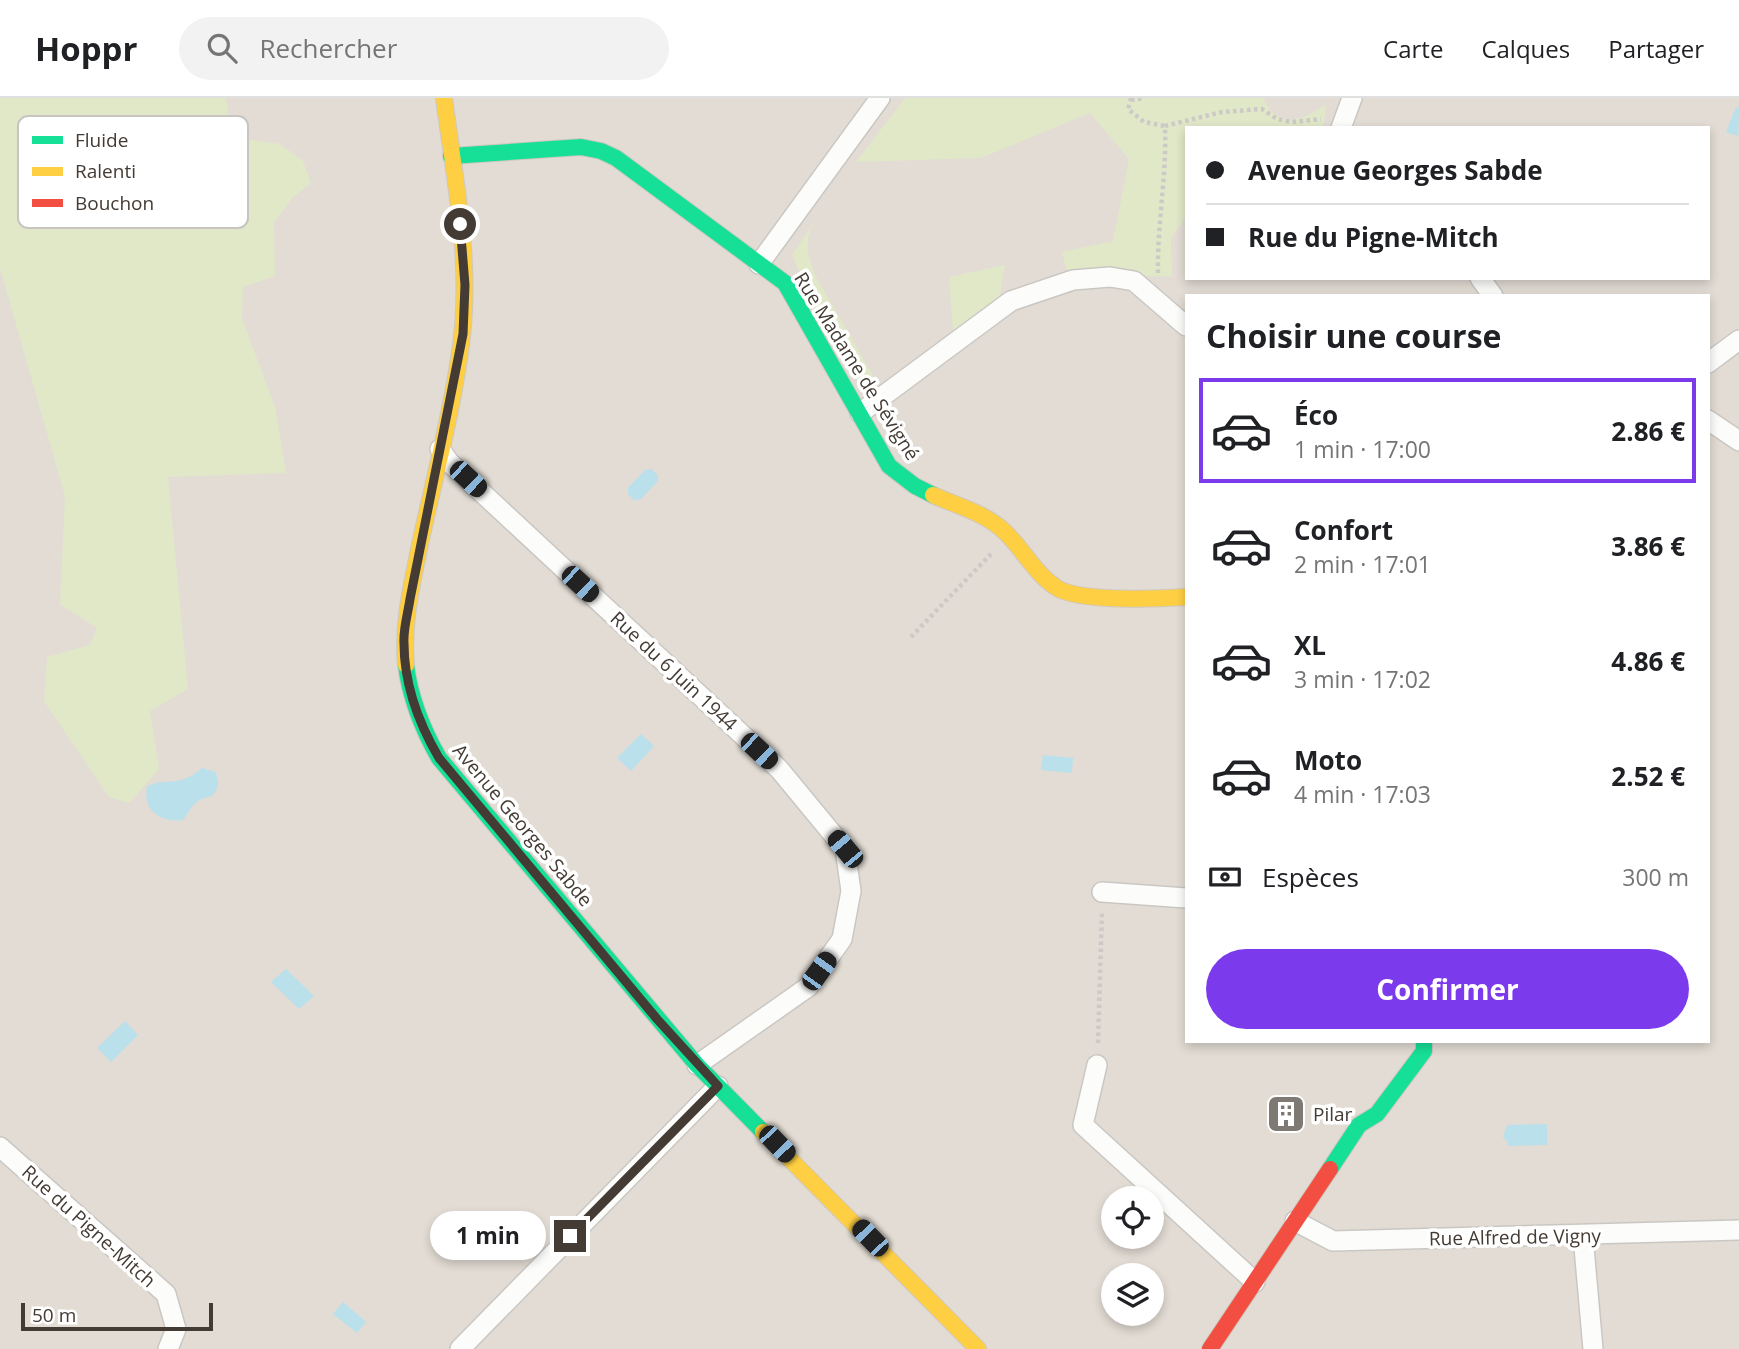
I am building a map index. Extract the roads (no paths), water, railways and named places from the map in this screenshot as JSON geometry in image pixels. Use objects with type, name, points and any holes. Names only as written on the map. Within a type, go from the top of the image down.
[{"type":"street","name":"Avenue Georges Sabde","points":[[444,98],[463,246],[465,309],[460,354],[439,449],[404,642],[408,679],[425,731],[439,758],[697,1065],[978,1349]]},
{"type":"street","points":[[760,264],[880,98]]},
{"type":"street","points":[[1342,122],[1352,98]]},
{"type":"street","name":"Rue Madame de Sévigné","points":[[451,156],[580,147],[601,151],[616,158],[785,283],[889,466],[904,481],[923,492],[991,520],[1009,536],[1043,576],[1060,590],[1083,595],[1185,597]]},
{"type":"street","points":[[860,413],[1011,302],[1073,280],[1110,277],[1134,281],[1185,325]]},
{"type":"street","points":[[1710,362],[1739,340]]},
{"type":"street","points":[[1710,421],[1739,441]]},
{"type":"street","name":"Rue du 6 Juin 1944","points":[[439,449],[449,462],[779,769],[845,849],[851,891],[842,939],[808,987],[697,1065]]},
{"type":"street","points":[[1102,892],[1185,898]]},
{"type":"street","points":[[1210,1349],[1359,1125],[1377,1114],[1424,1051],[1424,1043]]},
{"type":"street","points":[[1097,1065],[1083,1125],[1255,1282]]},
{"type":"street","points":[[460,1349],[718,1086]]},
{"type":"street","name":"Rue du Pigne-Mitch","points":[[0,1147],[166,1294],[176,1329],[168,1349]]},
{"type":"street","name":"Rue Alfred de Vigny","points":[[1295,1221],[1333,1241],[1739,1230]]},
{"type":"street","points":[[1583,1236],[1593,1349]]},
{"type":"water","points":[[1736,107],[1739,108],[1738,136],[1726,132]]},
{"type":"water","points":[[651,469],[658,475],[658,481],[640,500],[634,500],[628,494],[628,488],[645,470]]},
{"type":"water","points":[[641,734],[654,746],[631,771],[617,758]]},
{"type":"water","points":[[1043,755],[1073,758],[1072,773],[1041,770]]},
{"type":"water","points":[[202,768],[215,772],[218,782],[212,796],[194,804],[183,820],[168,819],[155,814],[148,803],[147,787],[183,779]]},
{"type":"water","points":[[286,969],[314,996],[299,1009],[271,982]]},
{"type":"water","points":[[125,1021],[138,1035],[111,1062],[97,1048]]},
{"type":"water","points":[[1547,1124],[1547,1145],[1508,1146],[1503,1137],[1507,1125]]},
{"type":"water","points":[[343,1302],[366,1322],[357,1333],[333,1314]]},
{"type":"place","name":"Pilar","points":[[1286,1114]]}]
